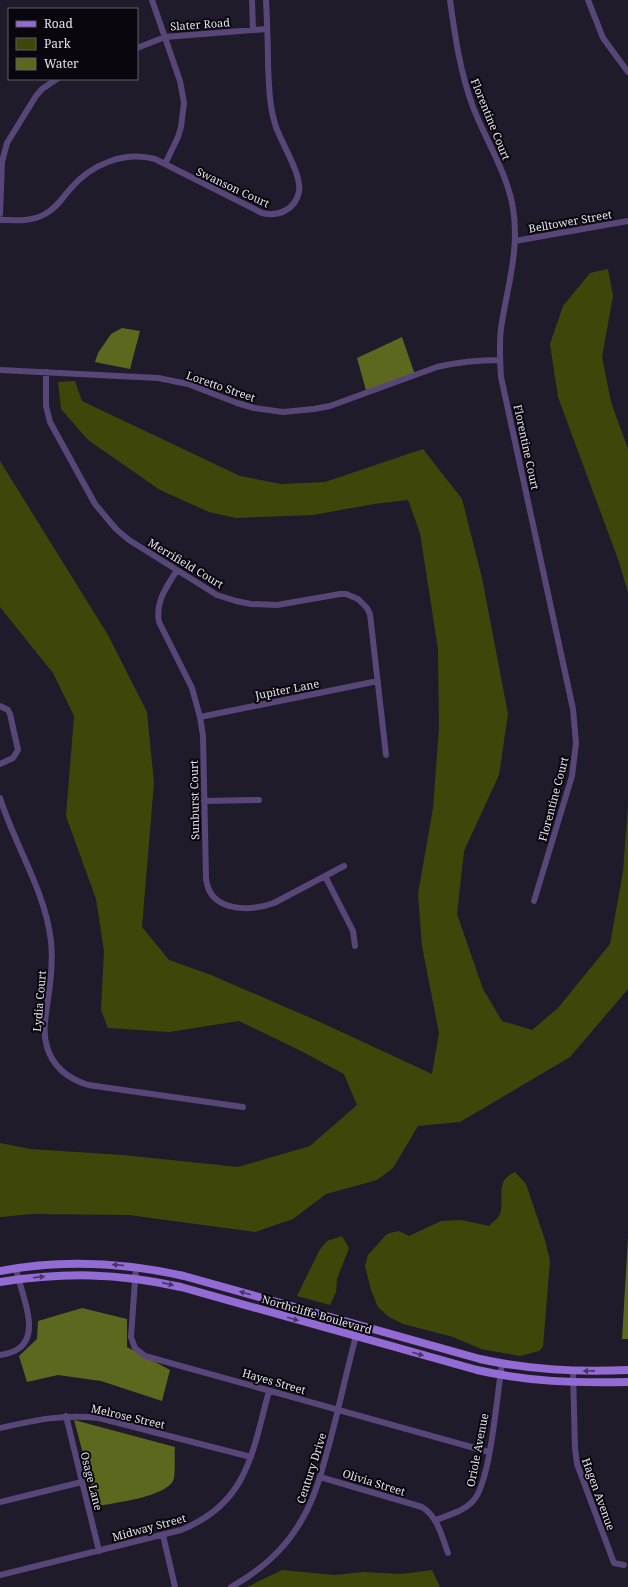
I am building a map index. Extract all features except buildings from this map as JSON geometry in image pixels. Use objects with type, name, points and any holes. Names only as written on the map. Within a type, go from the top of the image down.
[{"type":"main road","name":"Northcliffe Boulevard","points":[[0,1271],[66,1263],[91,1263],[136,1267],[184,1276],[502,1364],[549,1370],[628,1370]]},
{"type":"main road","name":"Northcliffe Boulevard","points":[[0,1282],[91,1274],[134,1278],[181,1287],[500,1375],[526,1380],[573,1383],[628,1382]]},
{"type":"street","points":[[152,0],[180,81],[184,103],[181,127],[165,164]]},
{"type":"street","points":[[252,0],[253,30]]},
{"type":"street","name":"Swanson Court","points":[[0,220],[29,220],[46,214],[54,208],[88,173],[117,159],[132,157],[147,158],[165,164],[262,213],[273,215],[281,214],[287,210],[295,202],[299,191],[298,178],[276,127],[270,103],[266,0]]},
{"type":"street","name":"Florentine Court","points":[[450,0],[458,53],[467,90],[504,176],[513,208],[515,254],[501,329],[501,377],[574,710],[576,743],[572,776],[534,901]]},
{"type":"street","points":[[588,0],[603,38],[628,72]]},
{"type":"street","name":"Slater Road","points":[[138,48],[165,37],[267,29]]},
{"type":"street","points":[[0,214],[2,162],[7,143],[36,96],[42,89],[56,80]]},
{"type":"street","name":"Belltower Street","points":[[515,241],[628,222]]},
{"type":"street","name":"Loretto Street","points":[[0,370],[164,379],[188,384],[254,408],[277,411],[298,411],[330,406],[452,364],[478,360],[500,360]]},
{"type":"street","name":"Merrifield Court","points":[[46,372],[46,406],[50,422],[95,504],[116,529],[129,540],[217,595],[236,601],[251,604],[277,605],[340,594],[353,596],[367,608],[370,614],[386,755]]},
{"type":"street","name":"Sunburst Court","points":[[177,570],[160,599],[158,615],[159,622],[192,688],[200,717],[203,736],[206,883],[211,894],[218,902],[224,905],[245,908],[264,907],[344,866]]},
{"type":"street","name":"Jupiter Lane","points":[[200,717],[378,681]]},
{"type":"street","points":[[0,706],[8,710],[10,714],[18,750],[13,758],[0,764]]},
{"type":"street","name":"Lydia Court","points":[[0,798],[38,893],[48,925],[51,942],[52,965],[44,1029],[48,1049],[56,1065],[70,1077],[88,1085],[243,1107]]},
{"type":"street","points":[[204,801],[259,800]]},
{"type":"street","points":[[325,876],[353,931],[355,946]]},
{"type":"street","name":"Hayes Street","points":[[136,1267],[130,1337],[135,1348],[140,1352],[152,1358],[489,1452]]},
{"type":"street","points":[[0,1355],[18,1349],[23,1345],[29,1332],[29,1322],[16,1268]]},
{"type":"street","name":"Century Drive","points":[[232,1587],[257,1570],[272,1557],[290,1538],[307,1510],[320,1476],[339,1410],[359,1325]]},
{"type":"street","name":"Oriole Avenue","points":[[436,1520],[462,1510],[474,1500],[482,1486],[489,1452],[502,1364]]},
{"type":"street","name":"Hagen Avenue","points":[[573,1371],[574,1448],[577,1464],[614,1564],[624,1565]]},
{"type":"street","name":"Midway Street","points":[[0,1575],[163,1535],[193,1526],[218,1509],[239,1485],[251,1457],[269,1391]]},
{"type":"street","name":"Osage Lane","points":[[66,1416],[99,1550]]},
{"type":"street","name":"Melrose Street","points":[[0,1428],[40,1419],[83,1416],[114,1421],[251,1457]]},
{"type":"street","name":"Olivia Street","points":[[320,1476],[422,1507],[432,1514],[436,1520]]},
{"type":"street","points":[[0,1502],[82,1482]]},
{"type":"street","points":[[436,1520],[448,1553]]},
{"type":"street","points":[[163,1535],[175,1587]]},
{"type":"green space","points":[[608,269],[613,296],[602,357],[611,402],[628,449],[628,593],[619,562],[558,397],[550,344],[563,306],[590,273]]},
{"type":"green space","points":[[75,381],[82,401],[240,476],[281,484],[325,482],[423,449],[462,499],[482,578],[508,714],[499,775],[464,851],[457,914],[483,989],[502,1021],[532,1030],[558,1008],[610,944],[623,872],[628,804],[628,989],[570,1057],[460,1122],[418,1126],[393,1168],[377,1180],[326,1194],[293,1219],[255,1232],[129,1215],[32,1214],[0,1217],[0,1143],[30,1149],[123,1155],[238,1167],[310,1146],[357,1105],[344,1074],[239,1021],[169,1032],[108,1028],[101,1010],[104,951],[96,899],[66,816],[74,716],[53,673],[0,607],[0,461],[108,635],[147,712],[154,783],[142,927],[169,960],[211,975],[320,1022],[432,1074],[439,1033],[422,946],[418,894],[433,808],[439,728],[438,649],[420,533],[408,500],[374,504],[313,515],[236,518],[209,512],[160,490],[88,440],[61,409],[58,382]]},
{"type":"green space","points":[[515,1172],[526,1184],[545,1240],[550,1261],[543,1347],[539,1351],[520,1356],[481,1349],[453,1337],[403,1324],[389,1317],[378,1307],[371,1290],[365,1266],[368,1255],[386,1235],[399,1231],[409,1236],[441,1221],[461,1220],[489,1226],[500,1214],[502,1185],[504,1180]]},
{"type":"green space","points":[[342,1236],[349,1248],[337,1279],[336,1292],[330,1305],[297,1296],[319,1251],[327,1241]]},
{"type":"green space","points":[[282,1570],[334,1575],[363,1572],[401,1574],[432,1570],[440,1587],[247,1587]]},
{"type":"water","points":[[122,328],[140,331],[130,369],[95,362],[98,353],[111,334]]},
{"type":"water","points":[[402,337],[415,375],[367,394],[357,358]]},
{"type":"water","points":[[628,1238],[628,1339],[622,1339]]},
{"type":"water","points":[[82,1308],[127,1319],[127,1347],[170,1370],[162,1401],[101,1381],[58,1375],[27,1382],[19,1356],[37,1339],[38,1321]]},
{"type":"water","points":[[74,1420],[175,1447],[173,1481],[168,1487],[150,1495],[127,1501],[97,1506]]}]
